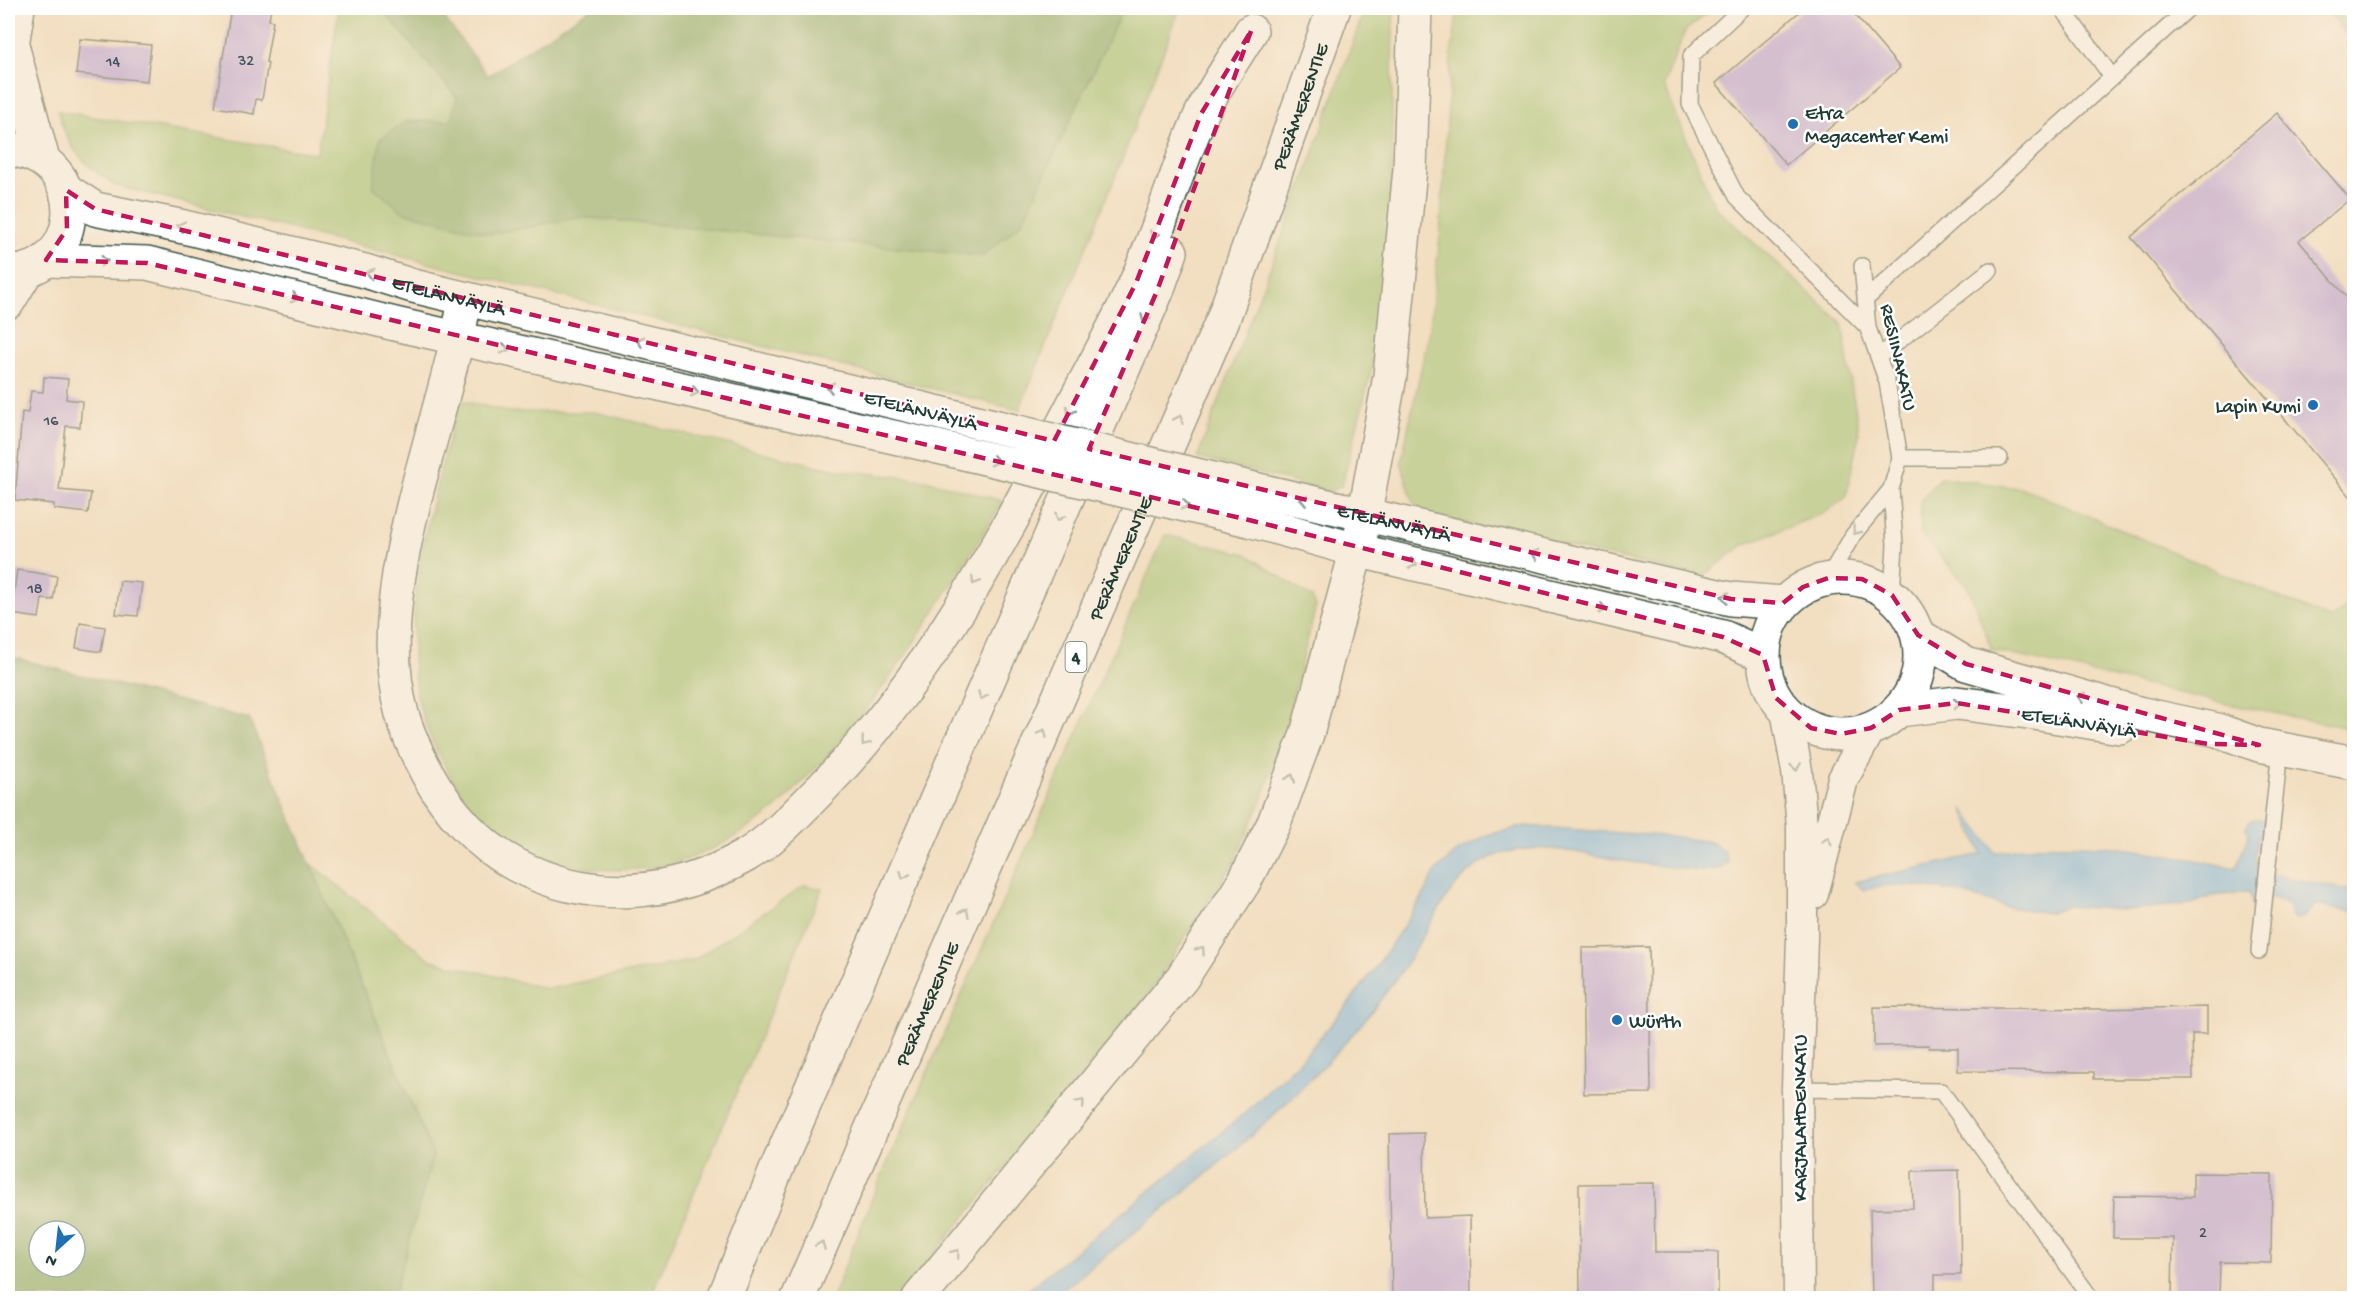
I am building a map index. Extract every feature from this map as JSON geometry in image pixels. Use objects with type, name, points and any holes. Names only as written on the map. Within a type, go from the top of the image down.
[{"type":"main road","points":[[18,8],[10,61],[43,160]]},
{"type":"main road","name":"PERÄMERENTIE","points":[[798,1299],[1223,318],[1334,8]]},
{"type":"main road","points":[[919,1299],[1182,978],[1244,882],[1274,823],[1307,735],[1356,550],[1390,376],[1410,169],[1415,8]]},
{"type":"main road","points":[[465,299],[459,338],[416,497],[400,572],[393,630],[395,673],[401,712],[413,746],[433,783],[456,816],[483,842],[512,863],[542,878],[583,889],[622,893],[669,886],[708,874],[746,855],[780,830],[856,753],[891,709],[944,632],[1014,518],[1136,283],[1201,114],[1254,19]]},
{"type":"main road","points":[[724,1299],[780,1163],[1157,291],[1254,19]]},
{"type":"main road","points":[[8,149],[26,152],[43,160],[52,168],[66,190],[69,209],[67,229],[59,246],[27,267],[8,302]]},
{"type":"main road","name":"ETELÄNVÄYLÄ","points":[[66,190],[95,209],[218,235],[365,271],[465,299],[1254,489],[1731,599],[1783,603]]},
{"type":"main road","name":"ETELÄNVÄYLÄ","points":[[27,267],[147,263],[459,338],[1250,520],[1356,550],[1724,637],[1763,655]]},
{"type":"main road","points":[[1828,578],[1862,579],[1892,595],[1918,634],[1920,655],[1918,675],[1911,694],[1899,710],[1871,728],[1841,734],[1811,728],[1786,710],[1769,684],[1763,655],[1768,627],[1783,603],[1803,587],[1828,578]]},
{"type":"main road","name":"ETELÄNVÄYLÄ","points":[[1918,634],[1966,664],[2142,714],[2217,730],[2269,747],[2355,763]]},
{"type":"main road","name":"ETELÄNVÄYLÄ","points":[[1899,710],[1957,703],[2028,712],[2209,744],[2269,747]]},
{"type":"street","name":"KARJALAHDENKATU","points":[[1786,710],[1797,771],[1802,826],[1802,938],[1797,1089],[1799,1299]]},
{"type":"street","name":"KARJALAHDENKATU","points":[[1802,938],[1843,779],[1871,728]]},
{"type":"lane","points":[[1742,8],[1691,56],[1690,104],[1737,197],[1868,327]]},
{"type":"lane","points":[[2062,8],[2112,77]]},
{"type":"lane","points":[[1865,300],[2189,8]]},
{"type":"lane","name":"RESIINAKATU","points":[[1862,266],[1868,327],[1887,382],[1900,458],[1891,489],[1895,544],[1892,595]]},
{"type":"lane","points":[[1878,357],[1990,270]]},
{"type":"lane","points":[[1900,458],[2000,458]]},
{"type":"lane","name":"RESIINAKATU","points":[[1828,578],[1853,535],[1891,489]]},
{"type":"lane","points":[[2259,951],[2269,747]]},
{"type":"lane","points":[[1797,1089],[1941,1091],[2091,1299]]},
{"type":"highlighted area","points":[[1251,31],[1157,291],[1089,449],[1731,599],[1783,603],[1803,587],[1828,578],[1862,579],[1892,595],[1918,635],[1966,664],[2259,745],[2209,744],[1957,703],[1899,710],[1871,728],[1841,734],[1811,728],[1776,698],[1763,655],[1723,637],[1249,520],[147,263],[46,260],[67,229],[66,190],[95,209],[1054,441],[1136,283],[1201,114]]},
{"type":"green space","points":[[339,8],[381,8],[457,97],[452,122],[407,121],[490,234],[581,217],[982,256],[1022,222],[1123,8],[1180,8],[1118,170],[1019,410],[114,185],[85,162],[66,136],[58,111],[317,154]]},
{"type":"green space","points":[[381,8],[437,8],[488,76],[591,8],[1123,8],[1022,222],[983,256],[581,217],[490,234],[403,212],[373,187],[380,139],[407,121],[451,121],[457,97]]},
{"type":"green space","points":[[1365,8],[1394,8],[1390,247],[1380,332],[1368,384],[1342,486],[1329,491],[1197,458],[1302,185]]},
{"type":"green space","points":[[1458,8],[1714,8],[1685,31],[1664,85],[1715,207],[1842,323],[1859,434],[1846,497],[1826,512],[1743,545],[1702,577],[1431,516],[1413,502],[1401,462],[1430,328],[1440,236],[1451,57]]},
{"type":"green space","points":[[2324,8],[2354,8],[2354,44]]},
{"type":"green space","points":[[459,400],[509,412],[594,412],[832,469],[926,480],[1003,501],[936,609],[888,680],[836,746],[775,809],[729,840],[684,860],[642,869],[598,869],[577,866],[535,854],[516,845],[483,820],[465,799],[450,776],[433,742],[420,708],[415,684],[413,638],[419,569],[433,500]]},
{"type":"green space","points":[[1940,477],[2025,489],[2330,619],[2354,601],[2354,729],[2223,703],[1992,650],[1968,587],[1921,534],[1920,502]]},
{"type":"green space","points":[[1165,535],[1246,554],[1312,598],[1316,606],[1285,728],[1262,800],[1233,864],[1147,996],[898,1298],[832,1298],[881,1177]]},
{"type":"green space","points":[[8,656],[249,719],[433,1155],[393,1298],[8,1298]]},
{"type":"green space","points":[[310,863],[431,960],[547,989],[694,960],[805,885],[822,889],[650,1298],[393,1298],[433,1155]]},
{"type":"water","points":[[1963,808],[1995,853],[2025,847],[2085,845],[2146,851],[2236,868],[2249,834],[2246,828],[2248,822],[2261,819],[2265,821],[2264,835],[2257,839],[2255,857],[2260,872],[2354,891],[2354,912],[2316,905],[2303,917],[2296,919],[2292,917],[2288,904],[2270,898],[2258,910],[2252,905],[2248,892],[2212,896],[2191,904],[2126,910],[2066,906],[2048,913],[2008,907],[1954,891],[1886,885],[1864,890],[1855,882],[1982,854]]},
{"type":"water","points":[[1525,826],[1677,837],[1711,842],[1723,850],[1728,862],[1721,868],[1702,871],[1560,850],[1526,849],[1495,856],[1479,865],[1464,876],[1452,890],[1412,955],[1369,1015],[1293,1097],[1215,1167],[1053,1298],[1018,1298],[1245,1113],[1301,1060],[1346,1007],[1381,960],[1422,898],[1436,871],[1457,852],[1487,835]]},
{"type":"building","points":[[231,8],[271,8],[269,20],[273,21],[266,62],[268,63],[262,100],[256,99],[254,114],[215,107]]},
{"type":"building","name":"Etra Megacenter Kemi","points":[[1804,8],[1849,8],[1900,68],[1786,165],[1716,83]]},
{"type":"building","points":[[80,39],[151,45],[147,81],[76,74]]},
{"type":"building","name":"Lapin Kumi","points":[[2277,113],[2350,199],[2299,241],[2355,307],[2355,502],[2131,237]]},
{"type":"building","points":[[44,377],[68,379],[66,399],[82,401],[80,427],[66,426],[59,490],[91,493],[88,513],[54,509],[54,504],[15,500],[22,412],[28,413],[31,391],[43,392]]},
{"type":"building","points":[[17,570],[57,576],[53,600],[42,599],[39,618],[11,614]]},
{"type":"building","points":[[120,581],[142,583],[138,616],[116,614]]},
{"type":"building","points":[[80,623],[105,627],[101,652],[76,648]]},
{"type":"building","name":"Würth","points":[[1649,947],[1651,1093],[1584,1094],[1582,948]]},
{"type":"building","points":[[1874,1007],[2094,1009],[2207,1007],[2207,1034],[2192,1034],[2193,1079],[2094,1079],[2094,1072],[1958,1071],[1958,1048],[1929,1048],[1929,1045],[1874,1046]]},
{"type":"building","points":[[1424,1133],[1425,1218],[1470,1216],[1471,1299],[1392,1299],[1389,1134]]},
{"type":"building","points":[[1959,1170],[1961,1275],[1935,1275],[1935,1299],[1872,1299],[1870,1209],[1913,1208],[1912,1171]]},
{"type":"building","points":[[2193,1173],[2272,1174],[2271,1263],[2220,1262],[2219,1299],[2172,1299],[2173,1238],[2113,1238],[2114,1196],[2193,1197]]},
{"type":"building","points":[[1654,1183],[1655,1252],[1718,1252],[1718,1299],[1580,1299],[1579,1184]]},
{"type":"place","name":"Etra Megacenter Kemi","points":[[1793,124]]},
{"type":"place","name":"Lapin Kumi","points":[[2313,405]]},
{"type":"place","name":"Würth","points":[[1617,1020]]}]
